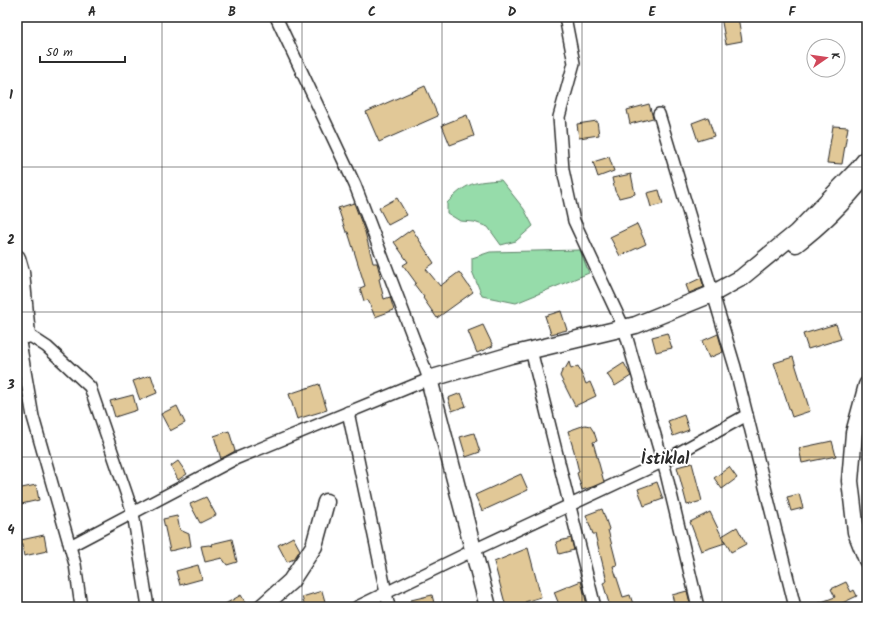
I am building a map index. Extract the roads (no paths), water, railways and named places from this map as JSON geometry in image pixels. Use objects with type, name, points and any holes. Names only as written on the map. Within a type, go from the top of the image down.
[{"type":"street","points":[[276,17],[355,185],[429,379],[488,607]]},
{"type":"street","points":[[565,17],[574,63],[560,117],[563,170],[574,221],[624,328],[662,462],[698,607]]},
{"type":"street","points":[[659,114],[735,367],[795,607]]},
{"type":"street","points":[[714,298],[796,233],[867,158]]},
{"type":"street","points":[[70,546],[234,459],[429,379],[531,350],[636,325],[714,298],[816,230],[848,197],[867,174]]},
{"type":"street","points":[[17,258],[21,272],[21,329],[33,417],[75,564],[81,607]]},
{"type":"street","points":[[21,329],[47,347],[90,387],[133,513],[148,607]]},
{"type":"street","points":[[531,350],[595,607]]},
{"type":"street","points":[[867,385],[854,433],[850,481],[867,560]]},
{"type":"street","points":[[348,412],[389,607]]},
{"type":"street","points":[[357,607],[474,550],[662,462],[747,415]]},
{"type":"street","points":[[262,607],[291,581],[314,546],[326,502]]},
{"type":"district","name":"İstiklal","points":[[665,459]]}]
